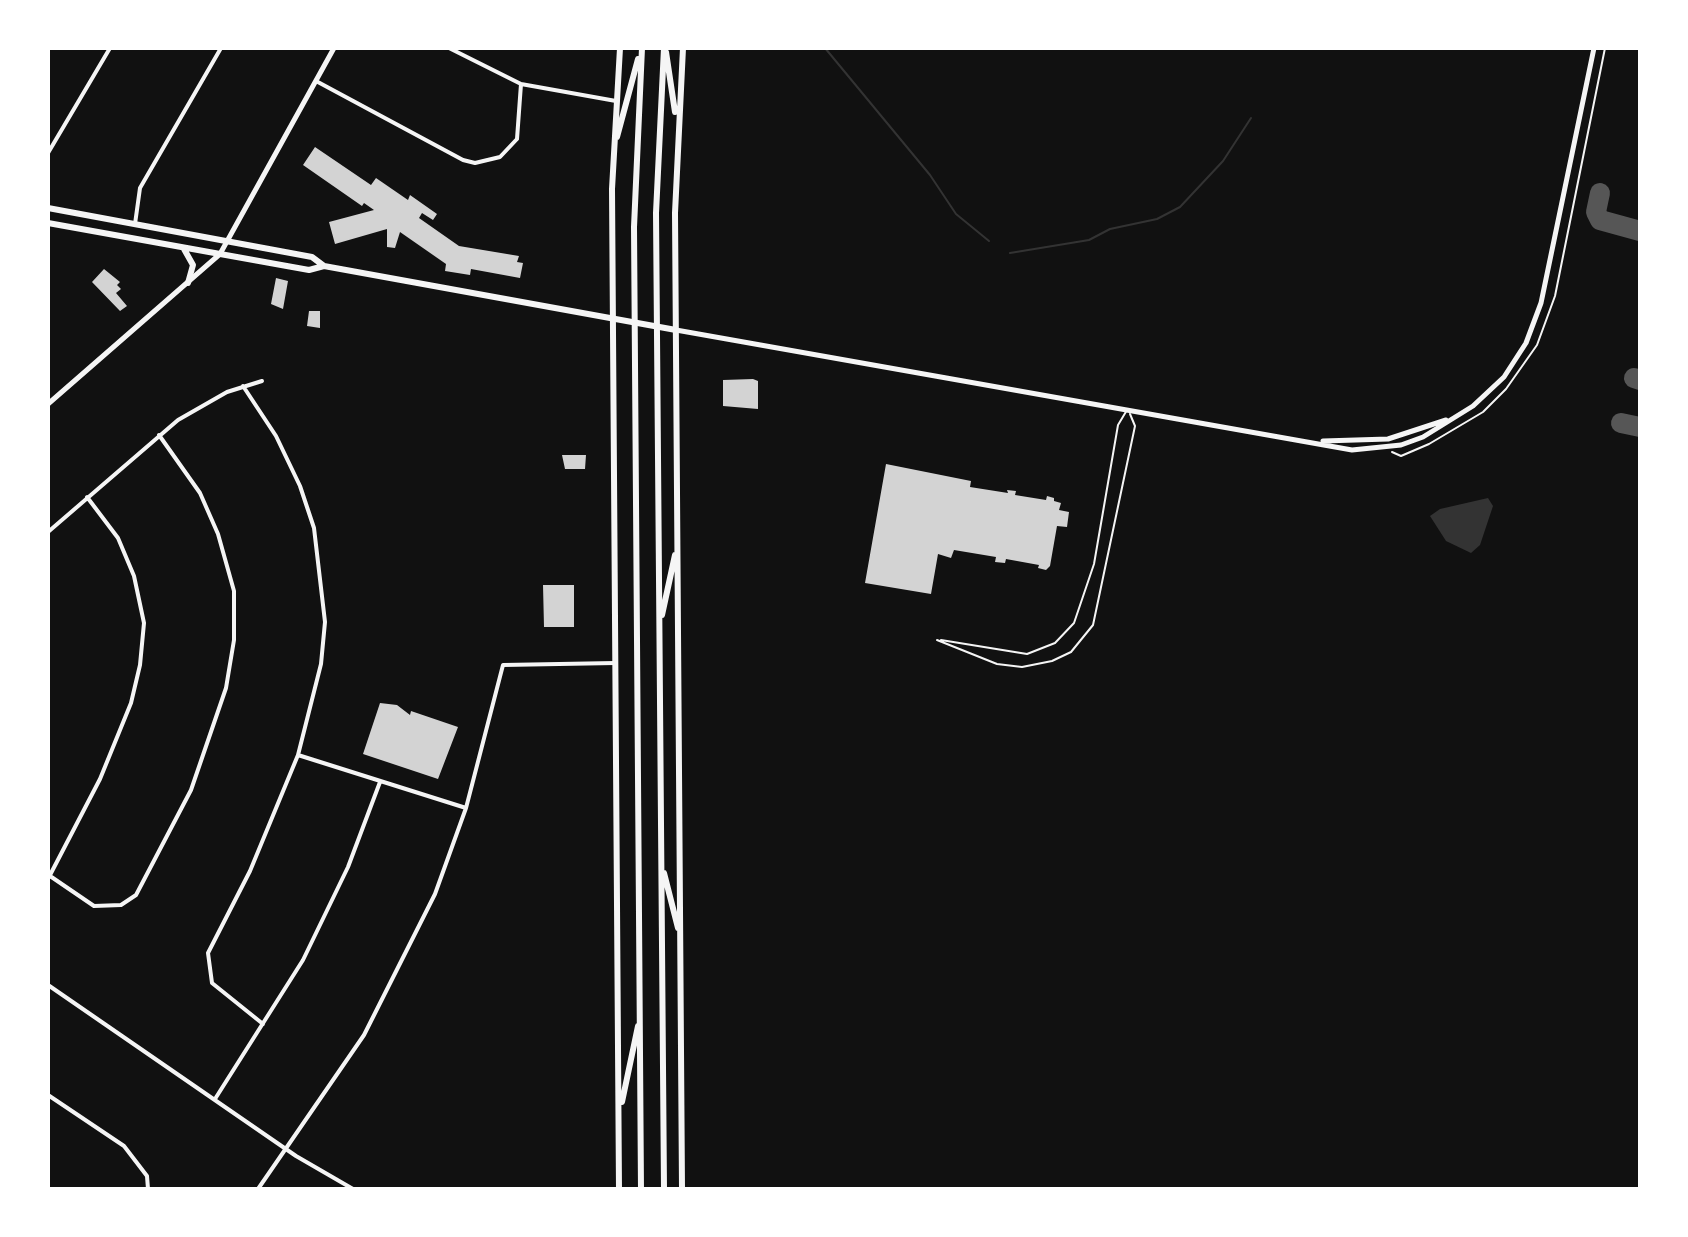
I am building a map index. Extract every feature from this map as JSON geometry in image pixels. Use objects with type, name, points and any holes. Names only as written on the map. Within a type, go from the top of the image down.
[{"type":"main road","points":[[619,1189],[612,317],[613,152],[620,48]]},
{"type":"main road","points":[[613,152],[641,48]]},
{"type":"main road","points":[[641,48],[635,176],[641,1189]]},
{"type":"main road","points":[[665,48],[677,128]]},
{"type":"main road","points":[[664,1189],[657,170],[665,48]]},
{"type":"main road","points":[[682,1189],[676,330],[677,128],[683,48]]},
{"type":"main road","points":[[48,208],[312,257],[324,266]]},
{"type":"main road","points":[[48,223],[309,270],[324,266],[676,330]]},
{"type":"main road","points":[[181,246],[192,258],[188,283]]},
{"type":"main road","points":[[659,626],[677,544]]},
{"type":"main road","points":[[661,863],[680,939]]},
{"type":"main road","points":[[619,1116],[640,1015]]},
{"type":"street","points":[[48,153],[110,48]]},
{"type":"street","points":[[135,224],[140,188],[221,48]]},
{"type":"street","points":[[48,404],[220,254],[230,241],[334,48]]},
{"type":"street","points":[[449,48],[521,84],[616,101]]},
{"type":"street","points":[[676,330],[1352,450],[1385,448],[1423,437],[1458,416],[1504,377],[1526,343],[1534,323],[1594,48]]},
{"type":"street","points":[[316,81],[463,160],[475,163],[500,157],[517,139],[521,84]]},
{"type":"street","points":[[48,532],[159,435],[195,408],[243,386],[262,381]]},
{"type":"street","points":[[243,386],[276,436],[300,486],[320,557],[325,622],[321,664],[298,755],[257,857],[208,953],[212,983],[263,1024]]},
{"type":"street","points":[[1310,441],[1373,441],[1403,435],[1458,416]]},
{"type":"street","points":[[87,497],[118,538],[134,576],[144,623],[140,665],[131,703],[100,779],[49,878],[94,906],[121,905],[136,895],[191,790],[226,688],[234,640],[234,591],[218,534],[200,493],[159,435]]},
{"type":"street","points":[[258,1189],[364,1035],[435,894],[466,808],[503,665],[615,663]]},
{"type":"street","points":[[298,755],[466,808]]},
{"type":"street","points":[[215,1099],[303,960],[332,902],[380,782]]},
{"type":"street","points":[[48,985],[287,1150],[353,1189]]},
{"type":"street","points":[[48,1095],[124,1146],[147,1176],[148,1189]]},
{"type":"lane","points":[[1128,409],[1135,426],[1093,625],[1071,652],[1052,661],[1022,667],[997,664],[937,640],[1027,654],[1055,643],[1074,623],[1094,564],[1118,425],[1128,409]]},
{"type":"path","points":[[1385,448],[1401,456],[1474,418],[1506,389],[1537,345],[1555,296],[1605,48]]},
{"type":"shaded area","points":[[1488,498],[1493,506],[1480,545],[1471,553],[1446,541],[1430,516],[1440,509]]},
{"type":"building","points":[[315,147],[371,185],[376,178],[408,200],[410,195],[437,214],[433,220],[422,213],[419,218],[459,246],[519,256],[517,262],[523,263],[520,278],[471,269],[470,275],[445,271],[446,264],[400,232],[395,248],[387,247],[387,229],[335,244],[329,222],[374,210],[364,203],[362,206],[303,165]]},
{"type":"building","points":[[104,269],[120,282],[117,285],[121,289],[116,293],[127,306],[120,311],[92,282]]},
{"type":"building","points":[[276,278],[288,281],[283,309],[271,304]]},
{"type":"building","points":[[309,311],[320,311],[320,328],[307,326]]},
{"type":"building","points":[[723,380],[758,381],[758,409],[723,406]]},
{"type":"building","points":[[562,455],[586,455],[585,469],[565,469]]},
{"type":"building","points":[[886,464],[971,481],[970,487],[1008,493],[1007,490],[1016,491],[1015,495],[1046,500],[1047,496],[1054,498],[1054,501],[1061,503],[1059,510],[1069,512],[1067,527],[1057,526],[1050,566],[1046,570],[1038,568],[1039,565],[1006,559],[1005,563],[995,562],[996,557],[954,550],[951,558],[938,554],[931,594],[865,583]]},
{"type":"building","points":[[543,585],[574,585],[574,627],[544,627]]},
{"type":"building","points":[[380,703],[397,705],[410,715],[411,711],[458,727],[438,779],[363,754]]},
{"type":"waterway","points":[[825,48],[930,175],[956,214],[989,241]]},
{"type":"waterway","points":[[1010,253],[1089,240],[1110,229],[1157,219],[1180,207],[1223,161],[1251,118]]},
{"type":"taxiway","points":[[1600,193],[1596,212],[1600,220],[1640,231]]},
{"type":"taxiway","points":[[1634,378],[1640,380]]},
{"type":"taxiway","points":[[1621,423],[1640,427]]}]
